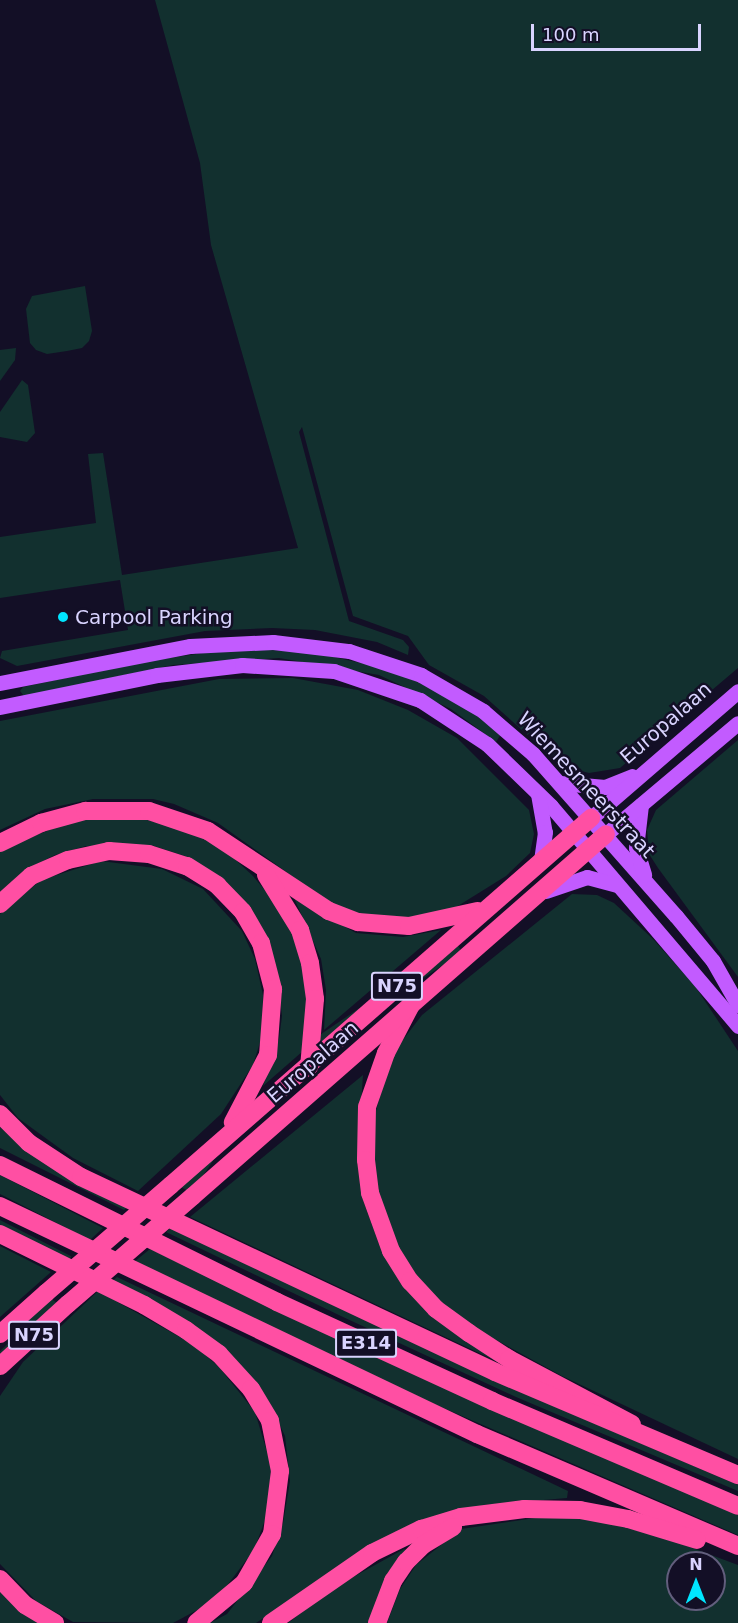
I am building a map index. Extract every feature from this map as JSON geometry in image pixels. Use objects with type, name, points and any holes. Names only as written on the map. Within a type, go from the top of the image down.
[{"type":"highway","points":[[0,843],[41,823],[85,811],[149,810],[190,822],[256,861],[329,911],[358,922],[409,926],[484,909]]},
{"type":"highway","name":"Europalaan","points":[[0,1334],[484,909],[591,818]]},
{"type":"highway","name":"Europalaan","points":[[0,1366],[606,834]]},
{"type":"highway","points":[[0,904],[31,876],[68,860],[109,851],[149,854],[187,866],[217,885],[243,912],[261,943],[273,990],[268,1055],[226,1135]]},
{"type":"highway","points":[[256,861],[290,911],[310,963],[315,1009],[310,1063],[305,1083],[284,1116]]},
{"type":"highway","points":[[411,1005],[381,1064],[367,1107],[366,1160],[370,1193],[391,1251],[410,1281],[436,1309],[469,1333],[659,1441]]},
{"type":"highway","points":[[0,1114],[29,1143],[81,1177],[505,1377],[618,1427],[659,1441],[738,1475]]},
{"type":"highway","name":"E314","points":[[0,1165],[288,1307],[492,1401],[738,1506]]},
{"type":"highway","name":"E314","points":[[0,1206],[477,1434],[738,1547]]},
{"type":"highway","points":[[0,1234],[144,1305],[186,1330],[219,1354],[251,1389],[270,1421],[280,1471],[272,1534],[244,1583],[196,1623]]},
{"type":"highway","points":[[0,1381],[17,1351]]},
{"type":"highway","points":[[271,1623],[342,1572],[403,1537],[478,1515],[543,1508],[595,1512],[738,1547]]},
{"type":"highway","points":[[377,1623],[393,1581],[415,1553],[435,1537],[478,1515]]},
{"type":"highway","points":[[0,1579],[25,1605],[55,1623]]},
{"type":"main road","name":"Wiemesmeerstraat","points":[[0,683],[141,655],[230,643],[309,644],[385,660],[452,691],[511,733],[560,783],[644,878],[713,961],[738,1005]]},
{"type":"main road","name":"Wiemesmeerstraat","points":[[0,707],[201,669],[295,666],[334,671],[376,682],[453,718],[487,744],[574,832],[738,1026]]},
{"type":"main road","name":"Europalaan","points":[[591,818],[738,691]]},
{"type":"main road","name":"Europalaan","points":[[606,834],[738,723]]},
{"type":"main road","points":[[560,783],[605,787],[643,772]]},
{"type":"main road","points":[[538,794],[545,832],[540,861]]},
{"type":"main road","points":[[641,805],[636,848],[644,878]]},
{"type":"main road","points":[[538,895],[587,877],[620,886]]},
{"type":"green space","points":[[155,0],[738,0],[738,668],[620,768],[589,773],[562,766],[484,696],[429,665],[408,636],[353,616],[302,427],[299,432],[349,621],[403,640],[409,647],[408,655],[377,642],[315,630],[272,628],[205,631],[17,666],[0,658],[2,651],[128,630],[120,580],[0,598],[0,537],[96,523],[88,454],[103,453],[122,575],[298,548],[211,245],[200,163]]},
{"type":"green space","points":[[85,286],[92,331],[89,341],[82,348],[67,351],[47,354],[36,350],[30,343],[26,309],[32,296]]},
{"type":"green space","points":[[16,348],[15,360],[0,381],[0,350]]},
{"type":"green space","points":[[22,380],[28,385],[35,433],[27,442],[0,437],[0,412]]},
{"type":"green space","points":[[217,651],[310,652],[375,666],[418,682],[468,709],[501,734],[496,742],[451,709],[379,675],[279,658],[173,665],[24,696],[20,691],[23,687],[142,662]]},
{"type":"green space","points":[[293,678],[358,690],[408,710],[457,738],[529,810],[534,834],[530,853],[506,876],[453,909],[400,919],[371,918],[345,911],[320,896],[218,823],[174,804],[153,799],[93,799],[45,809],[0,830],[0,721],[219,679]]},
{"type":"green space","points":[[738,740],[738,977],[649,854],[647,830],[656,810]]},
{"type":"green space","points":[[132,816],[197,833],[225,850],[253,876],[284,913],[296,936],[309,988],[303,1051],[263,1086],[279,1039],[282,1016],[276,966],[185,856],[151,845],[86,846],[55,855],[25,870],[0,892],[0,850],[76,819]]},
{"type":"green space","points":[[101,861],[162,869],[203,889],[242,931],[255,959],[263,995],[262,1036],[253,1065],[221,1114],[138,1191],[73,1158],[18,1118],[0,1095],[0,914],[41,880]]},
{"type":"green space","points":[[572,894],[597,895],[614,903],[653,939],[695,986],[738,1051],[738,1459],[562,1376],[467,1324],[437,1300],[411,1272],[383,1217],[372,1164],[374,1118],[388,1067],[399,1045],[422,1015]]},
{"type":"green space","points":[[294,898],[356,933],[403,937],[441,930],[324,1030],[326,990],[321,959]]},
{"type":"green space","points":[[456,943],[462,952],[313,1053],[307,1044]]},
{"type":"green space","points":[[363,1075],[358,1151],[364,1203],[379,1244],[513,1369],[190,1217]]},
{"type":"green space","points":[[294,1087],[215,1158],[202,1177],[186,1190],[176,1184]]},
{"type":"green space","points":[[0,1127],[12,1138],[129,1206],[124,1210],[0,1148]]},
{"type":"green space","points":[[0,1175],[103,1228],[90,1240],[0,1194]]},
{"type":"green space","points":[[0,1220],[71,1256],[68,1263],[0,1229]]},
{"type":"green space","points":[[172,1227],[514,1389],[738,1485],[738,1491],[516,1397],[343,1317],[166,1232]]},
{"type":"green space","points":[[0,1246],[51,1272],[0,1317]]},
{"type":"green space","points":[[150,1249],[425,1379],[738,1515],[738,1535],[432,1403],[134,1262]]},
{"type":"green space","points":[[117,1277],[568,1491],[567,1498],[483,1505],[307,1589],[256,1623],[210,1623],[227,1614],[272,1556],[283,1523],[290,1481],[285,1436],[268,1400],[233,1356],[111,1282]]},
{"type":"green space","points":[[98,1291],[194,1345],[219,1367],[255,1412],[271,1465],[268,1512],[254,1550],[216,1600],[173,1623],[73,1622],[36,1601],[0,1564],[0,1396],[23,1362]]},
{"type":"green space","points":[[50,1298],[60,1305],[0,1357],[0,1351],[27,1326],[34,1310]]},
{"type":"green space","points":[[548,1516],[584,1517],[663,1537],[700,1551],[666,1551],[666,1611],[726,1611],[726,1561],[738,1565],[738,1623],[387,1623],[400,1589],[416,1565],[461,1529]]},
{"type":"green space","points":[[404,1549],[410,1551],[385,1588],[369,1623],[288,1623],[335,1587]]},
{"type":"green space","points":[[0,1592],[40,1623],[0,1623]]},
{"type":"place","name":"Carpool Parking","points":[[63,617]]}]
